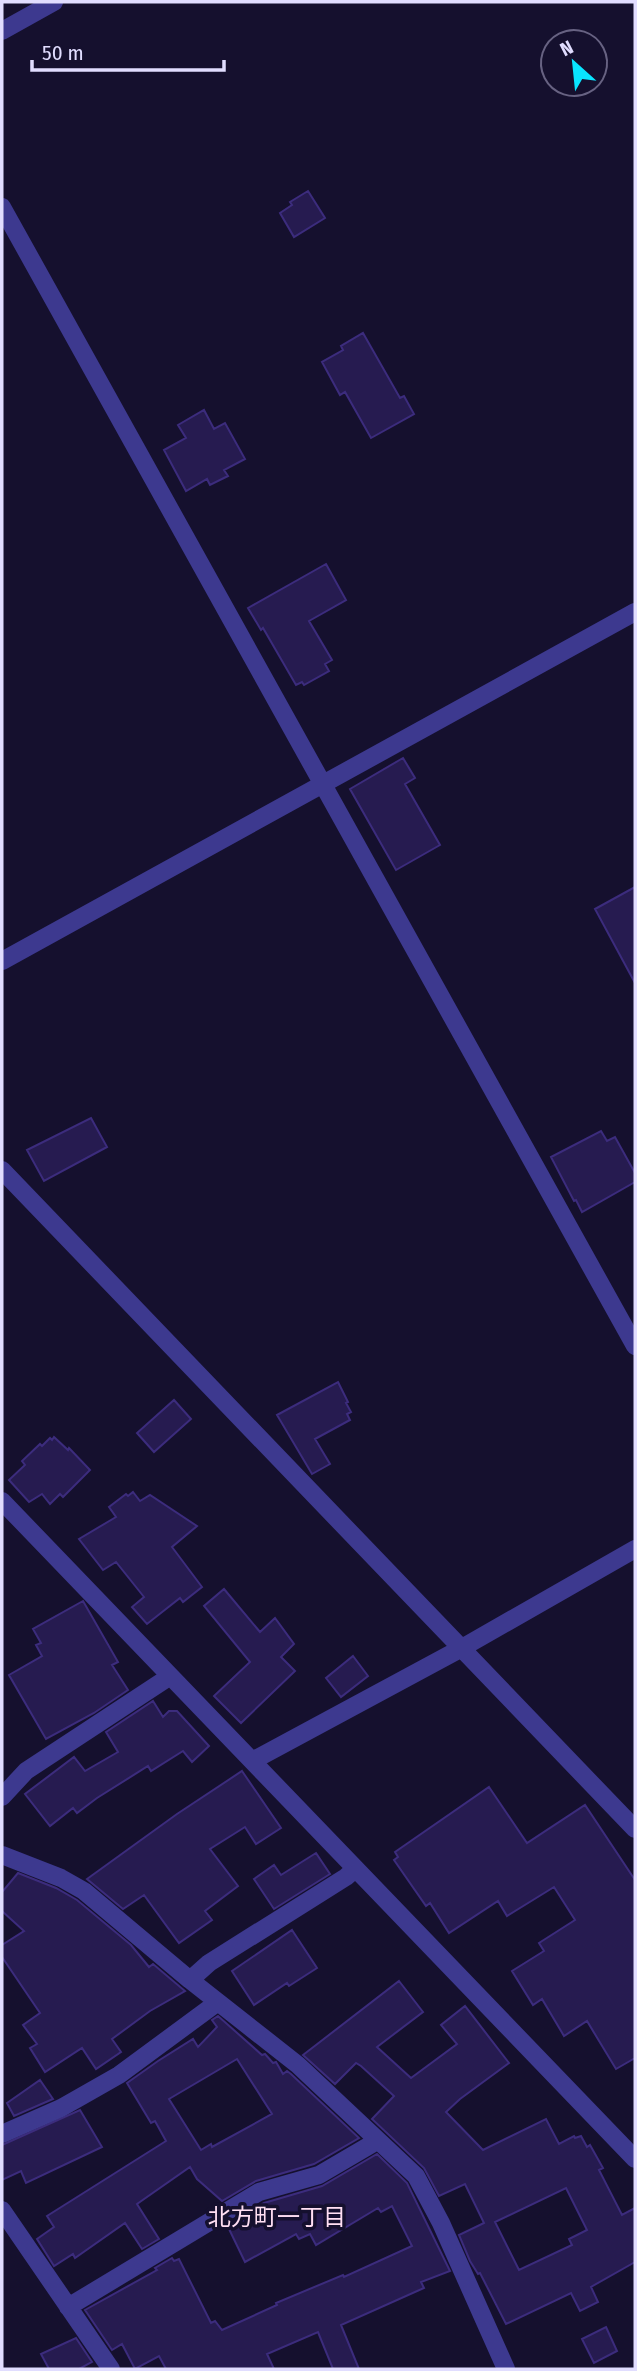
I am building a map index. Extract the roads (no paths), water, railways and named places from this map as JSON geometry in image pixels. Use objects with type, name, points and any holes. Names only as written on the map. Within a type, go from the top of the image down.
[{"type":"street","points":[[2,30],[54,2]]},
{"type":"street","points":[[2,207],[635,1346]]},
{"type":"street","points":[[2,961],[635,612]]},
{"type":"street","points":[[2,1170],[635,1829]]},
{"type":"street","points":[[2,1501],[635,2159]]},
{"type":"street","points":[[252,1761],[460,1649],[635,1549]]},
{"type":"street","points":[[2,1797],[26,1772],[169,1677]]},
{"type":"street","points":[[2,1854],[61,1878],[84,1891],[190,1980],[298,2065],[416,2176],[441,2223],[506,2369]]},
{"type":"street","points":[[190,1980],[209,1963],[346,1877],[355,1868]]},
{"type":"street","points":[[2,2134],[61,2108],[119,2076],[218,2002]]},
{"type":"street","points":[[68,2307],[259,2192],[319,2175],[377,2141]]},
{"type":"street","points":[[2,2210],[111,2369]]},
{"type":"district","name":"北方町一丁目","points":[[277,2217]]}]
